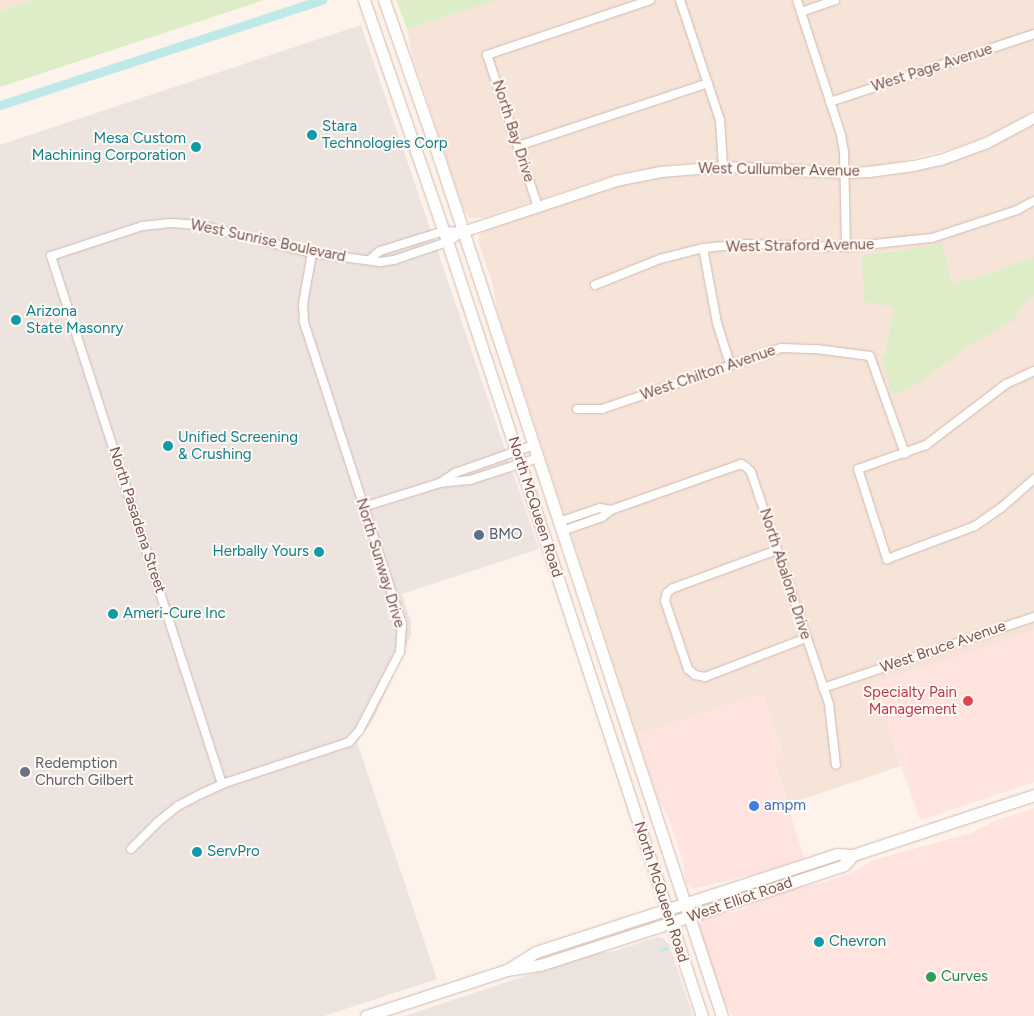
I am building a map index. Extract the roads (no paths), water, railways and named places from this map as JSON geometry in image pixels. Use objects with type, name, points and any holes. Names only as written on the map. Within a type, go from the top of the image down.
[{"type":"main road","name":"North McQueen Road","points":[[364,0],[445,237],[702,1016]]},
{"type":"main road","name":"North McQueen Road","points":[[384,0],[534,445],[722,1016]]},
{"type":"main road","points":[[593,683],[610,678]]},
{"type":"main road","name":"West Elliot Road","points":[[507,970],[536,952],[837,854],[853,855],[1034,795]]},
{"type":"main road","name":"West Elliot Road","points":[[366,1016],[507,970],[540,965],[671,923],[844,865],[853,855]]},
{"type":"street","name":"North Bay Drive","points":[[538,207],[487,55],[650,0]]},
{"type":"street","points":[[680,0],[720,120],[723,167]]},
{"type":"street","points":[[797,0],[840,135],[844,173],[846,247]]},
{"type":"street","points":[[801,12],[835,0]]},
{"type":"street","name":"West Page Avenue","points":[[830,102],[1034,34]]},
{"type":"street","points":[[518,146],[708,83]]},
{"type":"street","name":"West Cullumber Avenue","points":[[463,232],[638,175],[723,167],[844,173],[869,172],[941,160],[987,142],[1034,118]]},
{"type":"street","name":"West Straford Avenue","points":[[595,285],[660,259],[703,248],[746,244],[846,247],[932,238],[1017,210],[1034,201]]},
{"type":"street","name":"West Sunrise Boulevard","points":[[51,256],[142,226],[171,223],[199,225],[312,253],[380,262],[394,260],[445,237]]},
{"type":"street","name":"West Sunrise Boulevard","points":[[369,260],[380,252],[463,232]]},
{"type":"street","points":[[703,248],[717,323],[730,364]]},
{"type":"street","name":"North Sunway Drive","points":[[131,849],[158,822],[178,806],[222,784],[349,742],[359,731],[400,652],[402,624],[304,322],[303,304],[312,253]]},
{"type":"street","name":"North Pasadena Street","points":[[51,256],[222,784]]},
{"type":"street","name":"West Chilton Avenue","points":[[577,409],[602,409],[781,348],[817,349],[870,356],[905,454]]},
{"type":"street","points":[[1034,371],[1006,384],[926,445],[858,470],[887,559],[975,526],[1001,508],[1034,479]]},
{"type":"street","points":[[440,484],[455,473],[534,445]]},
{"type":"street","points":[[364,507],[440,484],[470,480],[538,458]]},
{"type":"street","name":"North Abalone Drive","points":[[610,510],[741,464],[751,472],[829,704],[836,764]]},
{"type":"street","points":[[560,527],[593,510],[600,508],[610,510]]},
{"type":"street","points":[[593,510],[596,519]]},
{"type":"street","points":[[560,527],[596,519],[610,510]]},
{"type":"street","points":[[777,550],[673,588],[667,593],[665,602],[688,669],[695,675],[706,677],[806,638]]},
{"type":"street","name":"West Bruce Avenue","points":[[823,688],[1034,617]]},
{"type":"waterway","points":[[0,105],[322,0]]},
{"type":"waterway","points":[[661,950],[667,948]]},
{"type":"place","name":"Stara Technologies Corp","points":[[312,135]]},
{"type":"place","name":"Mesa Custom Machining Corporation","points":[[196,147]]},
{"type":"place","name":"Arizona State Masonry","points":[[16,320]]},
{"type":"place","name":"Unified Screening & Crushing","points":[[168,446]]},
{"type":"place","name":"BMO","points":[[479,535]]},
{"type":"place","name":"Herbally Yours","points":[[319,552]]},
{"type":"place","name":"Ameri-Cure Inc","points":[[113,614]]},
{"type":"place","name":"Specialty Pain Management","points":[[968,701]]},
{"type":"place","name":"Redemption Church Gilbert","points":[[25,772]]},
{"type":"place","name":"ampm","points":[[754,806]]},
{"type":"place","name":"ServPro","points":[[197,852]]},
{"type":"place","name":"Chevron","points":[[819,942]]},
{"type":"place","name":"Curves","points":[[931,977]]}]
